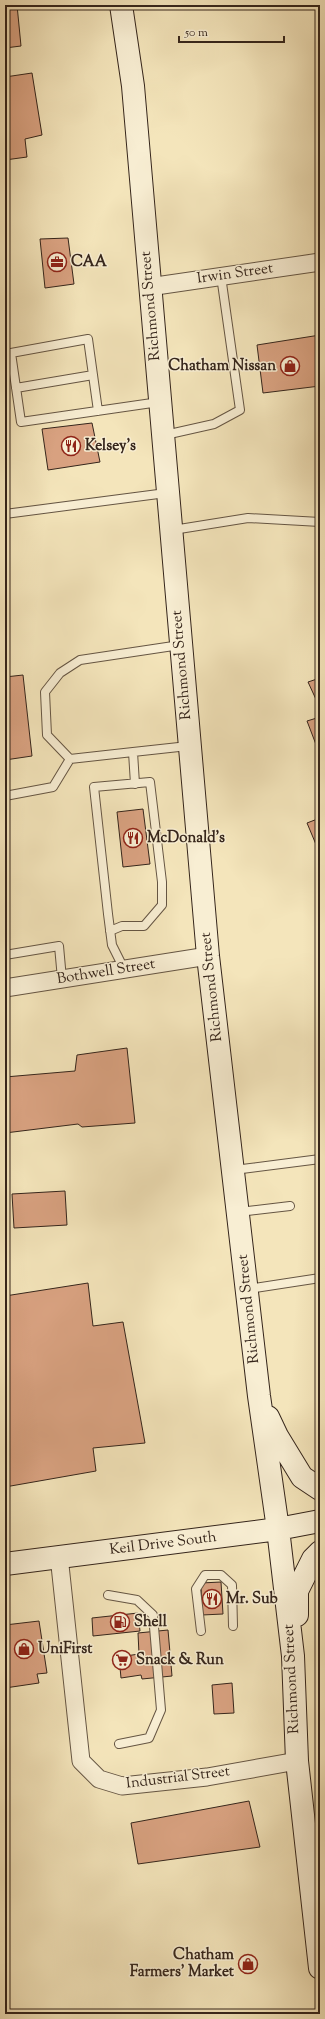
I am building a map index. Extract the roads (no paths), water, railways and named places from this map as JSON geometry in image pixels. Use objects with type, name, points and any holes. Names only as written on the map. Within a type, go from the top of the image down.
[{"type":"main road","name":"Richmond Street","points":[[121,5],[132,86],[208,956],[259,1396],[278,1529],[292,1656],[297,1761],[316,1905],[320,1968]]},
{"type":"main road","points":[[259,1396],[277,1436],[302,1477],[320,1489]]},
{"type":"main road","name":"Keil Drive South","points":[[5,1564],[278,1529],[320,1521]]},
{"type":"main road","points":[[292,1656],[297,1592],[313,1559],[320,1552]]},
{"type":"street","name":"Irwin Street","points":[[149,287],[320,262]]},
{"type":"street","name":"Bothwell Street","points":[[5,988],[208,956]]},
{"type":"street","name":"Industrial Street","points":[[59,1556],[81,1761],[99,1779],[122,1786],[207,1777],[297,1761]]},
{"type":"lane","points":[[162,435],[214,424],[240,410],[220,276]]},
{"type":"lane","points":[[98,411],[88,339],[11,353],[22,422],[98,411],[159,402]]},
{"type":"lane","points":[[16,388],[93,375]]},
{"type":"lane","points":[[5,514],[167,493]]},
{"type":"lane","points":[[170,530],[248,518],[320,522]]},
{"type":"lane","points":[[70,759],[48,735],[45,692],[60,672],[80,660],[180,645]]},
{"type":"lane","points":[[70,759],[189,746]]},
{"type":"lane","points":[[133,752],[135,784]]},
{"type":"lane","points":[[5,796],[53,788],[70,759]]},
{"type":"lane","points":[[110,931],[122,926],[144,926],[162,906],[162,882],[150,782],[94,787],[110,931],[112,945],[124,969]]},
{"type":"lane","points":[[5,955],[59,946],[62,979]]},
{"type":"lane","points":[[234,1170],[320,1159]]},
{"type":"lane","points":[[238,1212],[290,1206]]},
{"type":"lane","points":[[247,1289],[320,1278]]},
{"type":"lane","points":[[201,1630],[196,1590],[205,1575],[221,1575],[232,1585],[233,1626]]},
{"type":"lane","points":[[108,1595],[137,1600],[152,1615],[161,1710],[149,1738],[119,1744]]},
{"type":"place","name":"CAA","points":[[57,262]]},
{"type":"place","name":"Chatham Nissan","points":[[290,366]]},
{"type":"place","name":"Kelsey's","points":[[71,446]]},
{"type":"place","name":"McDonald's","points":[[133,838]]},
{"type":"place","name":"Mr. Sub","points":[[212,1599]]},
{"type":"place","name":"Shell","points":[[120,1622]]},
{"type":"place","name":"UniFirst","points":[[24,1649]]},
{"type":"place","name":"Snack & Run","points":[[122,1660]]},
{"type":"place","name":"Chatham Farmers' Market","points":[[248,1964]]}]
